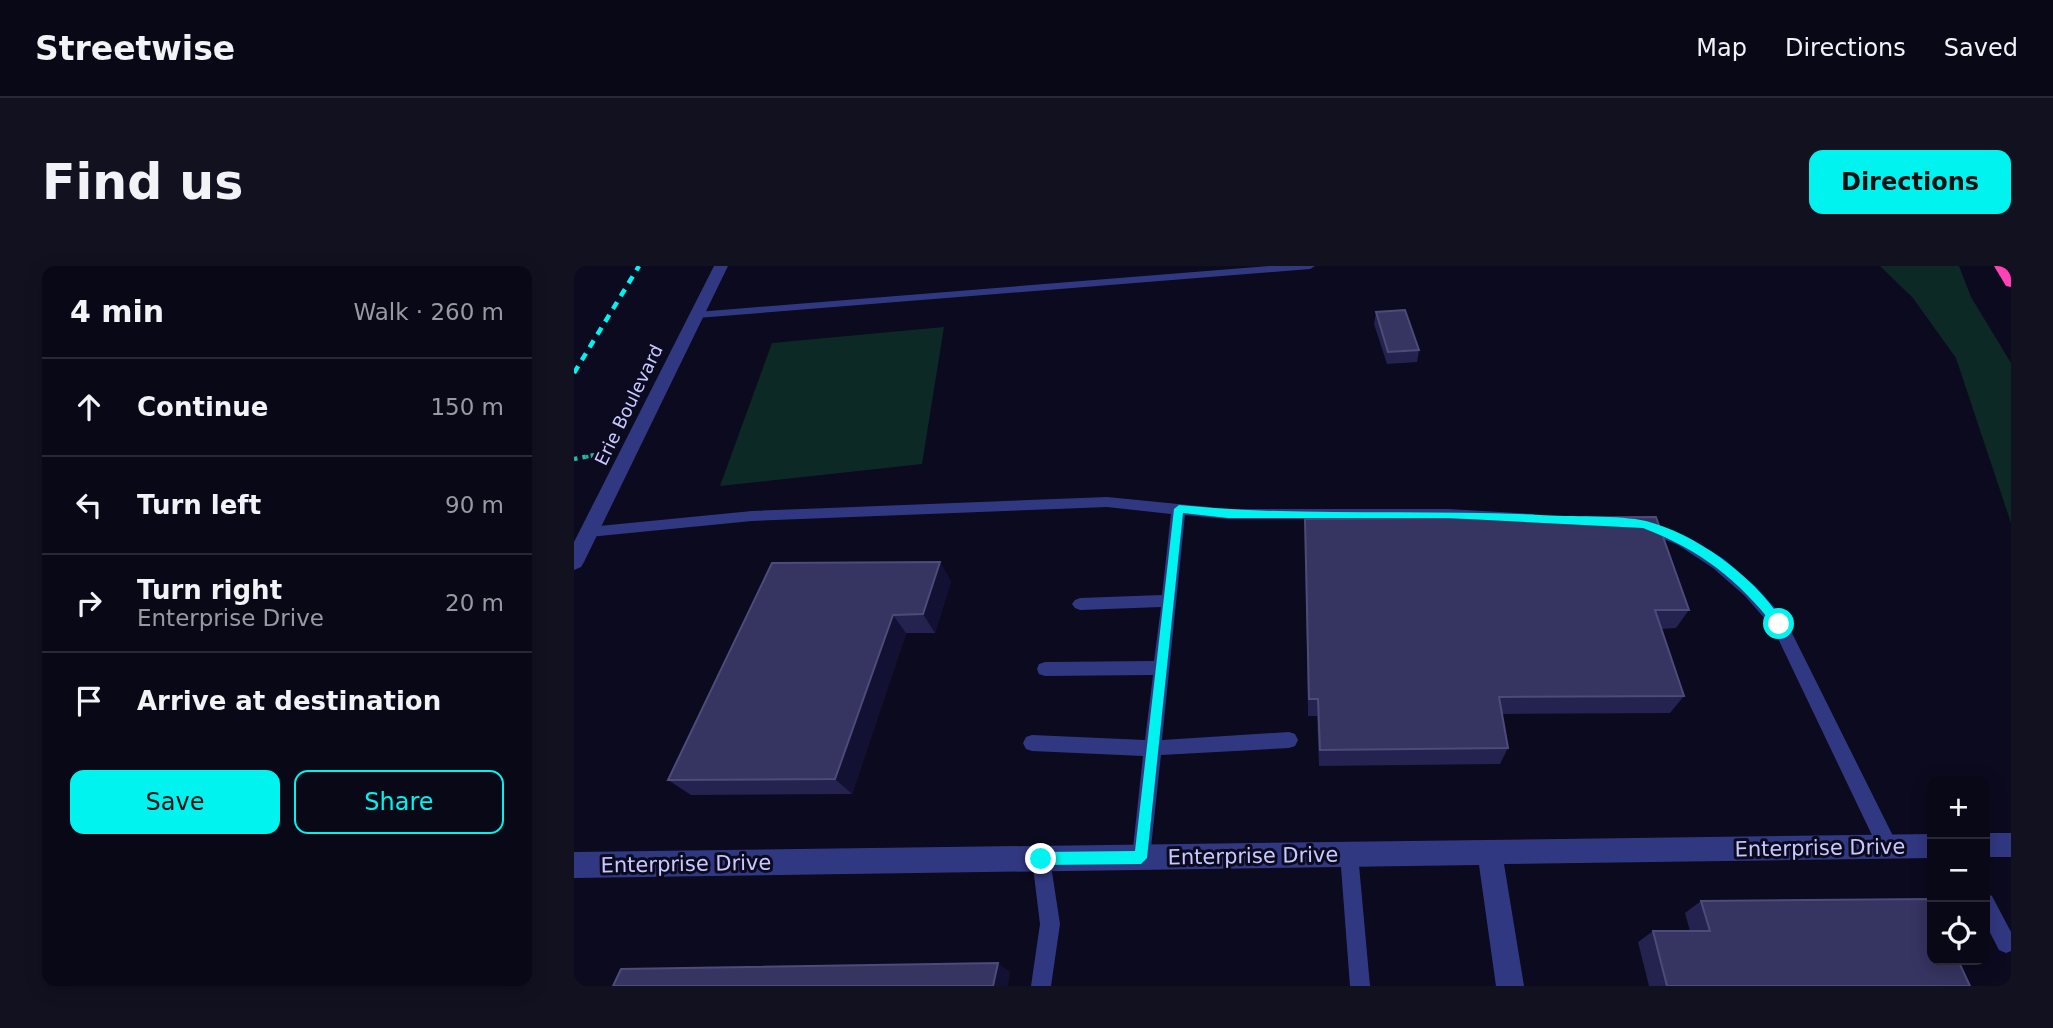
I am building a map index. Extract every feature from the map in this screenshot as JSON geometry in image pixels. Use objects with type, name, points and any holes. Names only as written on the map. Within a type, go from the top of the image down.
[{"type":"highway","points":[[2001,266],[2011,283]]},
{"type":"street","name":"Erie Boulevard","points":[[574,562],[721,266]]},
{"type":"street","points":[[1990,845],[2011,845]]},
{"type":"street","name":"Enterprise Drive","points":[[574,865],[1927,846]]},
{"type":"street","points":[[1489,852],[1510,986]]},
{"type":"lane","points":[[697,315],[1308,266]]},
{"type":"lane","points":[[589,532],[752,516],[1107,502],[1228,514],[1448,514],[1552,520]]},
{"type":"lane","points":[[1141,858],[1179,509]]},
{"type":"lane","points":[[1631,524],[1644,524],[1675,536],[1717,561],[1755,593],[1779,624],[1888,847]]},
{"type":"lane","points":[[1080,604],[1168,601]]},
{"type":"lane","points":[[1045,669],[1161,668]]},
{"type":"lane","points":[[1032,743],[1153,748],[1289,740]]},
{"type":"lane","points":[[1349,854],[1360,986]]},
{"type":"lane","points":[[1041,859],[1050,924],[1041,986]]},
{"type":"lane","points":[[1990,913],[2006,943]]},
{"type":"green space","points":[[1880,266],[1959,266],[1971,297],[2011,363],[2011,523],[1956,358],[1913,298]]},
{"type":"green space","points":[[944,327],[922,464],[720,486],[772,343]]},
{"type":"building","points":[[1405,310],[1419,350],[1388,352],[1376,312]]},
{"type":"building","points":[[1656,517],[1689,610],[1655,610],[1684,696],[1499,697],[1508,748],[1320,750],[1318,699],[1309,699],[1305,519]]},
{"type":"building","points":[[940,562],[923,614],[893,615],[835,779],[668,780],[772,563]]},
{"type":"building","points":[[1927,899],[1927,965],[1960,965],[1970,986],[1667,986],[1653,931],[1710,931],[1701,901]]},
{"type":"building","points":[[998,963],[993,986],[613,986],[621,969]]},
{"type":"railway","points":[[574,373],[639,266]]},
{"type":"route","points":[[1041,859],[1141,858],[1179,509],[1228,514],[1448,514],[1644,524],[1675,536],[1717,561],[1755,593],[1779,624]]}]
